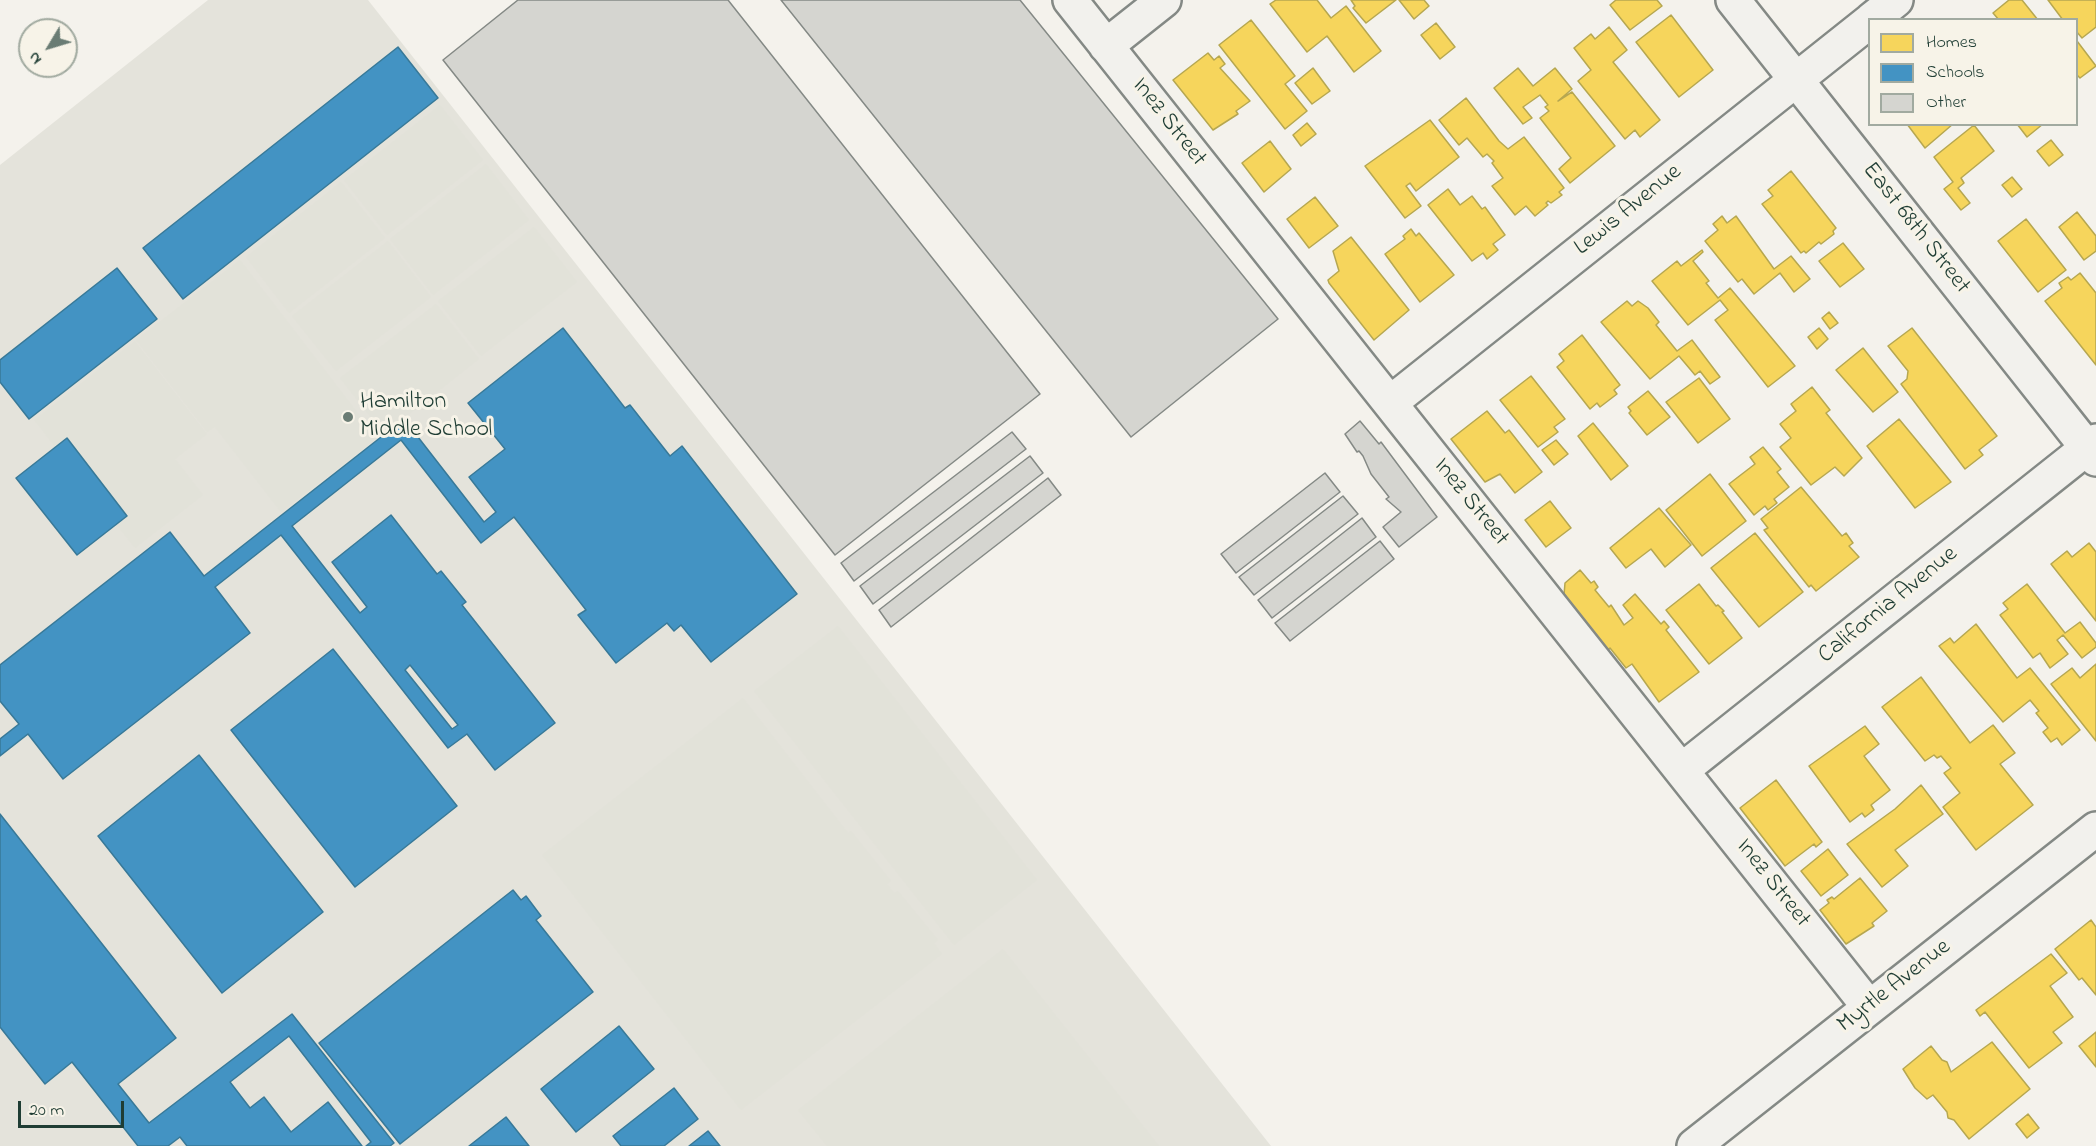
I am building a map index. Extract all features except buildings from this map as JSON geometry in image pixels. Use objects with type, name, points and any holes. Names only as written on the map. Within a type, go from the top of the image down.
[{"type":"street","name":"Inez Street","points":[[1070,0],[1869,1007]]},
{"type":"street","points":[[1106,46],[1164,0]]},
{"type":"street","name":"East 68th Street","points":[[1733,0],[2093,450]]},
{"type":"street","name":"Lewis Avenue","points":[[1873,18],[1896,0]]},
{"type":"street","name":"Lewis Avenue","points":[[1390,402],[1868,22]]},
{"type":"street","name":"California Avenue","points":[[1682,770],[2093,450]]},
{"type":"street","name":"Myrtle Avenue","points":[[1694,1146],[2096,829]]},
{"type":"shaded area","name":"Hamilton Middle School","points":[[208,0],[368,0],[1271,1146],[0,1146],[0,165]]},
{"type":"shaded area","points":[[440,105],[483,160],[387,235],[344,180]]},
{"type":"shaded area","points":[[486,164],[529,220],[433,295],[390,239]]},
{"type":"shaded area","points":[[341,182],[385,238],[289,313],[246,257]]},
{"type":"shaded area","points":[[534,227],[577,282],[481,356],[438,301]]},
{"type":"shaded area","points":[[388,241],[431,297],[336,371],[292,316]]},
{"type":"shaded area","points":[[240,260],[377,438],[281,512],[215,427],[207,432],[136,340]]},
{"type":"shaded area","points":[[436,304],[479,359],[384,434],[340,378]]},
{"type":"shaded area","points":[[135,341],[207,434],[175,459],[203,495],[135,548],[34,420]]},
{"type":"shaded area","points":[[838,626],[1037,880],[954,945],[754,691]]},
{"type":"shaded area","points":[[743,698],[848,833],[851,831],[891,881],[887,884],[894,893],[898,891],[938,940],[934,943],[942,954],[741,1110],[542,855]]},
{"type":"shaded area","points":[[1003,949],[1159,1146],[827,1146],[798,1110]]},
{"type":"place","name":"Hamilton Middle School","points":[[348,417]]}]
